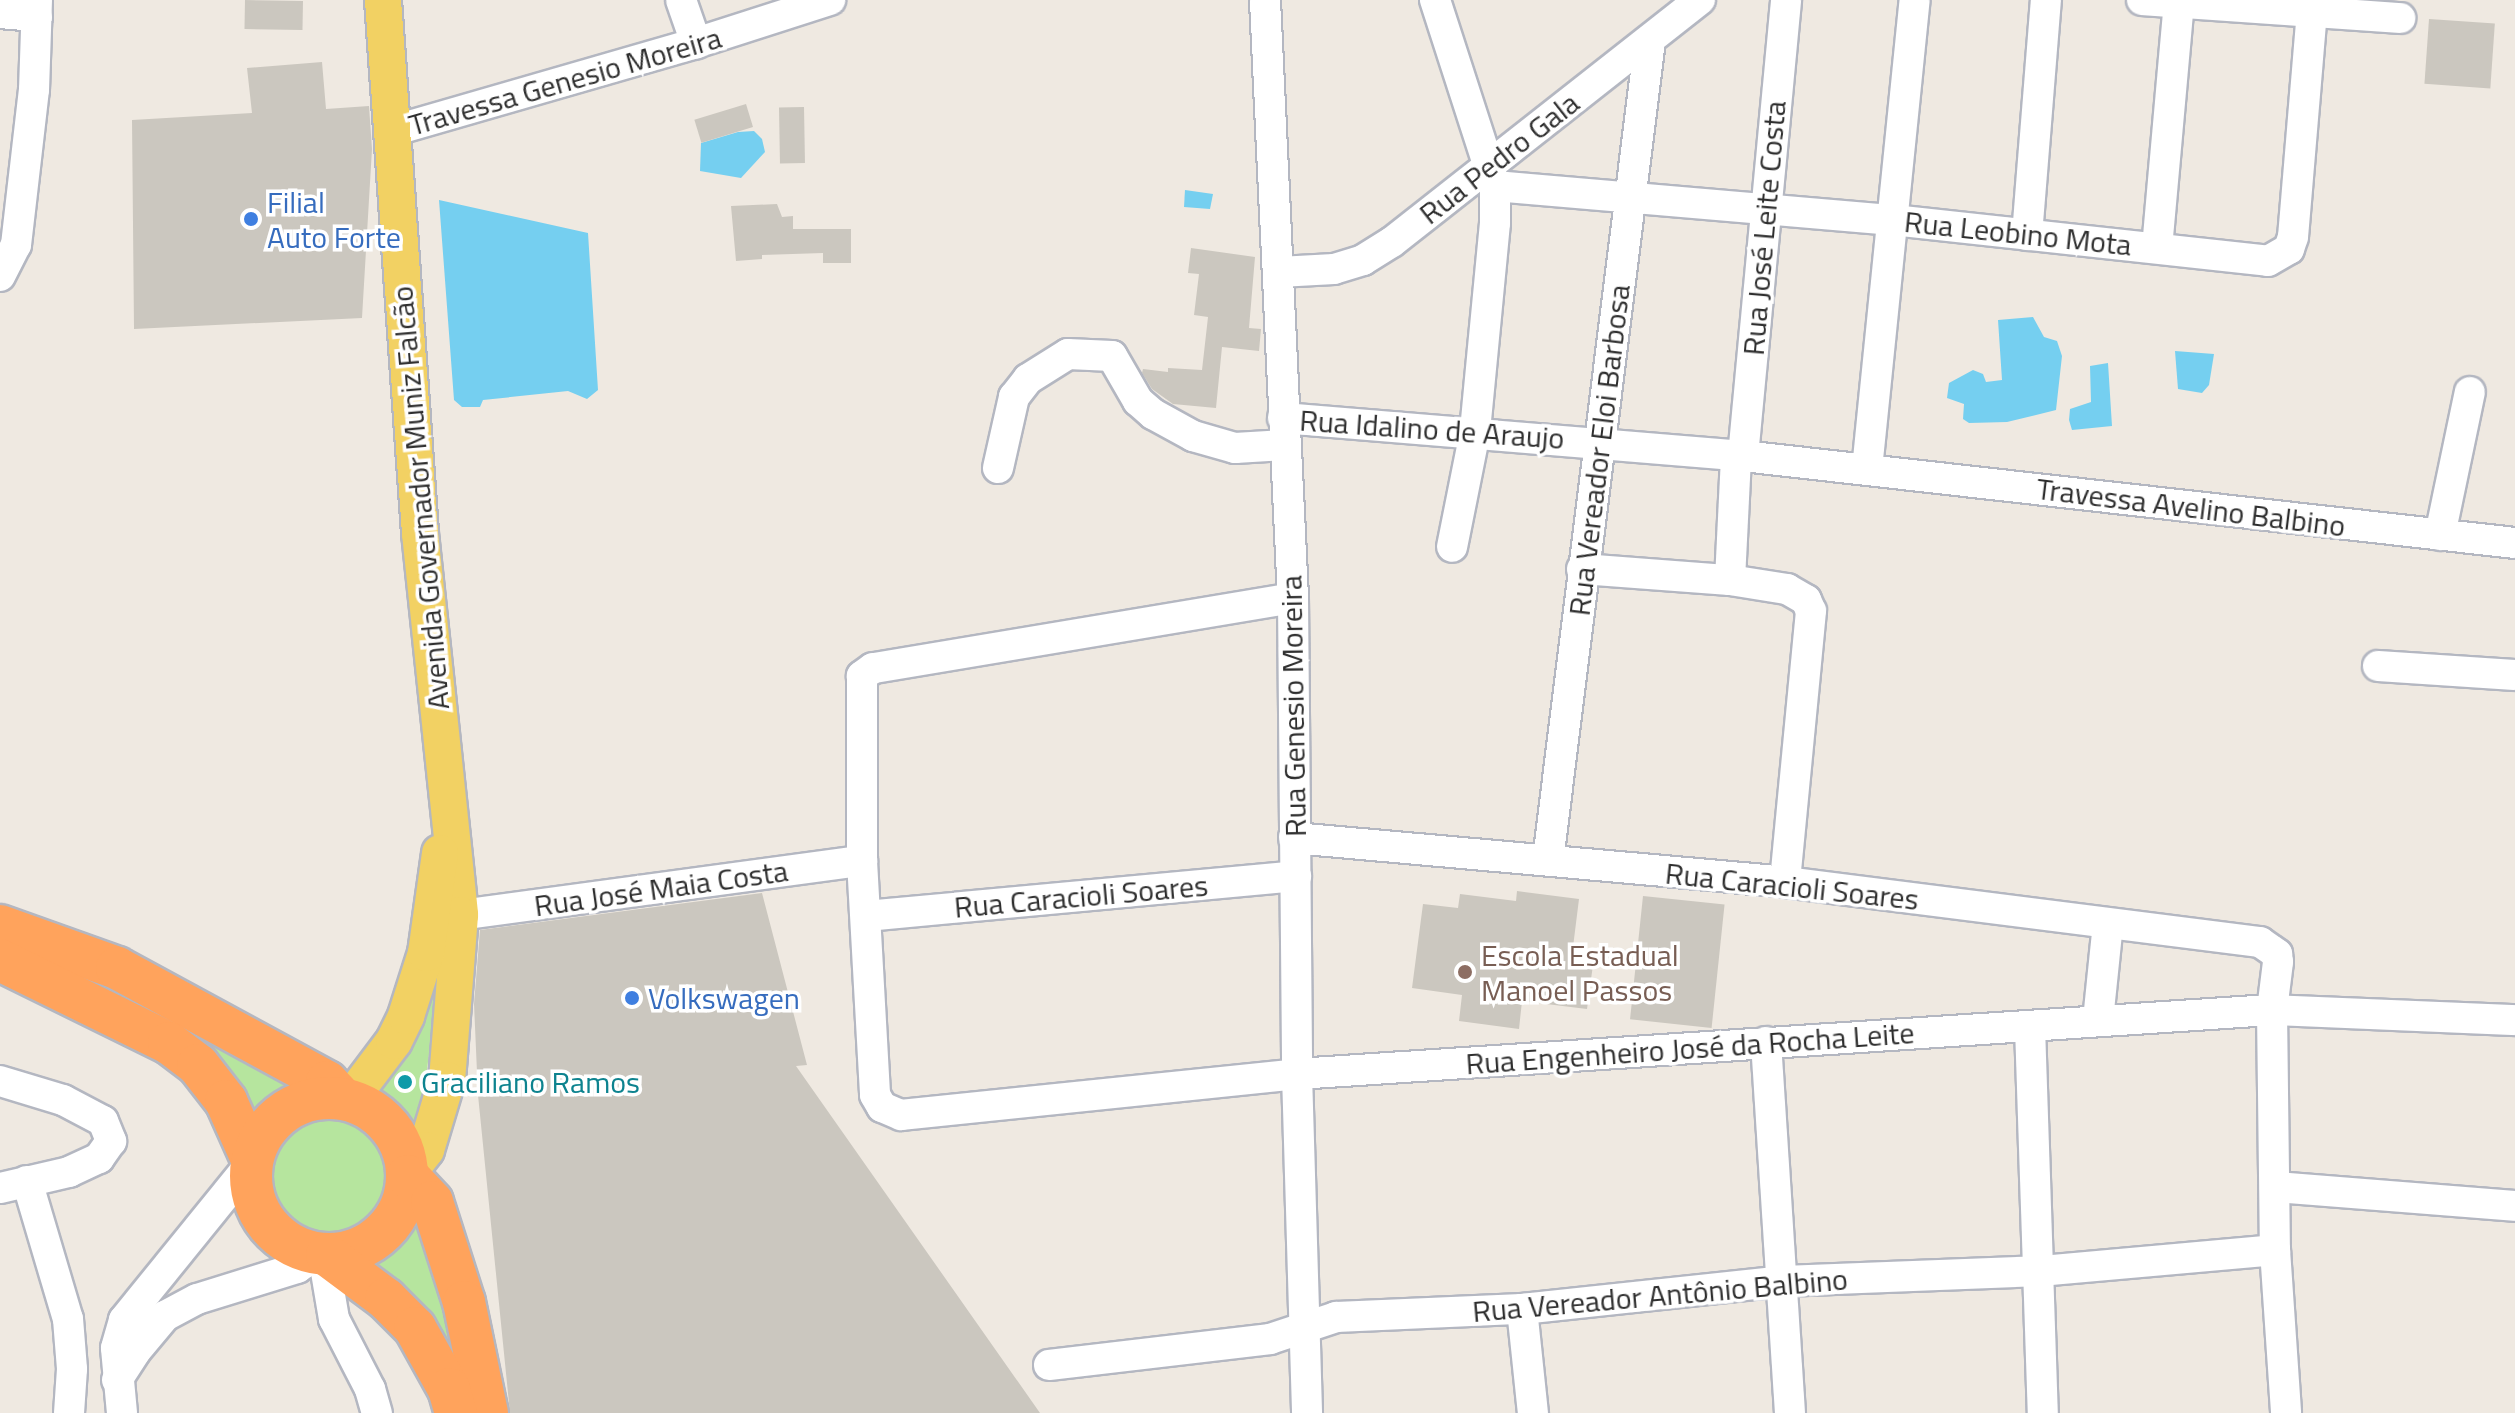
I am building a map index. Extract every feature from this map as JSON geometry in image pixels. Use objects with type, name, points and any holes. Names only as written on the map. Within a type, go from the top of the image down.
[{"type":"highway","points":[[0,926],[19,930],[117,968],[327,1082],[380,1116],[396,1134],[408,1175],[432,1202],[464,1302],[487,1413]]},
{"type":"highway","points":[[0,960],[169,1043],[198,1065],[226,1101],[251,1163],[256,1204],[267,1224],[284,1240],[323,1254],[386,1299],[415,1328],[449,1389],[456,1413]]},
{"type":"highway","points":[[251,1163],[260,1138],[292,1106],[346,1097]]},
{"type":"highway","points":[[323,1254],[351,1251],[373,1242],[391,1225],[403,1204],[408,1175]]},
{"type":"main road","name":"Avenida Governador Muniz Falcão","points":[[383,0],[420,533],[460,915],[447,1080],[426,1150],[408,1175]]},
{"type":"main road","name":"Avenida Governador Muniz Falcão","points":[[346,1097],[394,1041],[406,1016],[426,953],[447,803]]},
{"type":"street","points":[[681,0],[696,43]]},
{"type":"street","name":"Travessa Genesio Moreira","points":[[392,131],[696,43],[830,0]]},
{"type":"street","name":"Rua Genesio Moreira","points":[[1265,0],[1293,598],[1297,1074],[1307,1413]]},
{"type":"street","points":[[1435,0],[1492,176],[1495,223],[1475,432],[1452,547]]},
{"type":"street","name":"Rua José Leite Costa","points":[[1730,580],[1786,0]]},
{"type":"street","points":[[1867,469],[1915,0]]},
{"type":"street","points":[[2027,235],[2046,0]]},
{"type":"street","points":[[2142,0],[2313,6],[2400,18]]},
{"type":"street","name":"Rua Pedro Gala","points":[[1279,272],[1334,269],[1363,260],[1492,176],[1697,1]]},
{"type":"street","points":[[2157,248],[2178,2]]},
{"type":"street","name":"Rua Leobino Mota","points":[[1492,176],[1633,195],[2268,261],[2289,249],[2293,237],[2313,6]]},
{"type":"street","points":[[0,13],[37,8],[34,90],[0,276]]},
{"type":"street","name":"Rua Vereador Eloi Barbosa","points":[[1548,860],[1650,40]]},
{"type":"street","name":"Rua Idalino de Araujo","points":[[998,468],[1014,397],[1028,379],[1068,354],[1112,356],[1138,401],[1153,414],[1193,436],[1235,448],[1284,431],[1475,432],[1599,441],[1867,469]]},
{"type":"street","points":[[2440,535],[2470,392]]},
{"type":"street","name":"Travessa Avelino Balbino","points":[[1867,469],[2515,543]]},
{"type":"street","points":[[1582,569],[1730,580],[1787,589],[1806,600],[1811,611],[1785,882]]},
{"type":"street","points":[[866,916],[862,861],[862,676],[873,668],[1293,598]]},
{"type":"street","points":[[2378,666],[2515,675]]},
{"type":"street","name":"Rua Caracioli Soares","points":[[1294,838],[1785,882],[2260,942],[2277,954],[2272,1010]]},
{"type":"street","name":"Rua José Maia Costa","points":[[460,915],[862,861]]},
{"type":"street","name":"Rua Caracioli Soares","points":[[866,916],[1296,876]]},
{"type":"street","name":"Rua Engenheiro José da Rocha Leite","points":[[866,916],[875,1095],[882,1107],[901,1115],[1297,1074],[2030,1027],[2098,1020],[2272,1010],[2515,1020]]},
{"type":"street","points":[[2098,1020],[2108,924]]},
{"type":"street","points":[[2272,1010],[2275,1250],[2286,1413]]},
{"type":"street","points":[[2030,1027],[2043,1413]]},
{"type":"street","points":[[1766,1042],[1790,1413]]},
{"type":"street","points":[[0,1081],[63,1100],[103,1121],[111,1141],[99,1158],[69,1172],[14,1184],[68,1319],[72,1369],[69,1413]]},
{"type":"street","points":[[122,1413],[116,1348],[124,1320],[251,1163]]},
{"type":"street","points":[[2275,1187],[2515,1206]]},
{"type":"street","name":"Rua Vereador Antônio Balbino","points":[[1049,1365],[1270,1339],[1336,1317],[1522,1309],[1783,1281],[2040,1271],[2275,1250]]},
{"type":"street","points":[[117,1380],[165,1316],[197,1299],[297,1268],[323,1254],[334,1319],[370,1389],[377,1413]]},
{"type":"street","points":[[1522,1309],[1533,1413]]},
{"type":"green space","name":"Graciliano Ramos","points":[[435,929],[439,977],[421,1116],[411,1147],[387,1111],[366,1097]]},
{"type":"green space","points":[[87,984],[183,1021],[302,1087],[274,1101],[247,1130]]},
{"type":"green space","points":[[327,1111],[352,1116],[373,1130],[387,1151],[392,1176],[387,1201],[373,1222],[352,1236],[327,1241],[302,1236],[281,1222],[267,1201],[262,1176],[267,1151],[281,1130],[302,1116]]},
{"type":"green space","points":[[414,1202],[464,1382],[353,1262],[371,1254],[398,1231]]},
{"type":"water","points":[[754,131],[762,139],[765,152],[741,178],[700,171],[701,143],[738,132]]},
{"type":"water","points":[[1185,190],[1213,194],[1210,209],[1184,207]]},
{"type":"water","points":[[439,200],[588,233],[598,390],[587,399],[568,391],[483,400],[480,407],[462,407],[454,400]]},
{"type":"water","points":[[2033,317],[2044,337],[2057,341],[2062,356],[2056,410],[2007,422],[1969,423],[1963,419],[1964,404],[1947,398],[1949,383],[1973,370],[1983,374],[1986,382],[2002,380],[1998,320]]},
{"type":"water","points":[[2175,351],[2214,354],[2209,385],[2202,393],[2178,389]]},
{"type":"water","points":[[2108,363],[2112,426],[2072,430],[2070,409],[2091,402],[2090,366]]},
{"type":"building","points":[[245,0],[303,1],[302,30],[244,29]]},
{"type":"building","points":[[2429,19],[2495,24],[2490,88],[2424,84]]},
{"type":"building","name":"Filial Auto Forte","points":[[322,62],[326,109],[369,106],[372,149],[362,318],[134,329],[132,120],[252,113],[247,68]]},
{"type":"building","points":[[746,104],[753,127],[701,143],[694,120]]},
{"type":"building","points":[[779,107],[804,107],[805,163],[780,163]]},
{"type":"building","points":[[777,204],[782,217],[793,216],[793,229],[851,229],[851,263],[823,263],[823,253],[762,255],[762,259],[736,261],[731,206]]},
{"type":"building","points":[[1191,248],[1255,257],[1249,328],[1261,329],[1259,351],[1222,347],[1216,408],[1173,404],[1152,389],[1142,373],[1143,369],[1168,372],[1168,368],[1202,370],[1208,317],[1194,315],[1199,274],[1188,273]]},
{"type":"building","points":[[1517,891],[1579,899],[1573,947],[1595,950],[1587,1009],[1522,1001],[1519,1029],[1459,1021],[1462,995],[1412,988],[1423,904],[1458,908],[1460,894],[1516,901]]},
{"type":"building","points":[[762,893],[807,1065],[796,1066],[1040,1413],[510,1413],[478,1095],[474,1004],[480,930]]},
{"type":"building","points":[[1643,896],[1725,905],[1712,1028],[1630,1019]]},
{"type":"place","name":"Filial Auto Forte","points":[[251,219]]},
{"type":"place","name":"Escola Estadual Manoel Passos","points":[[1465,972]]},
{"type":"place","name":"Volkswagen","points":[[632,998]]},
{"type":"place","name":"Graciliano Ramos","points":[[405,1082]]}]
